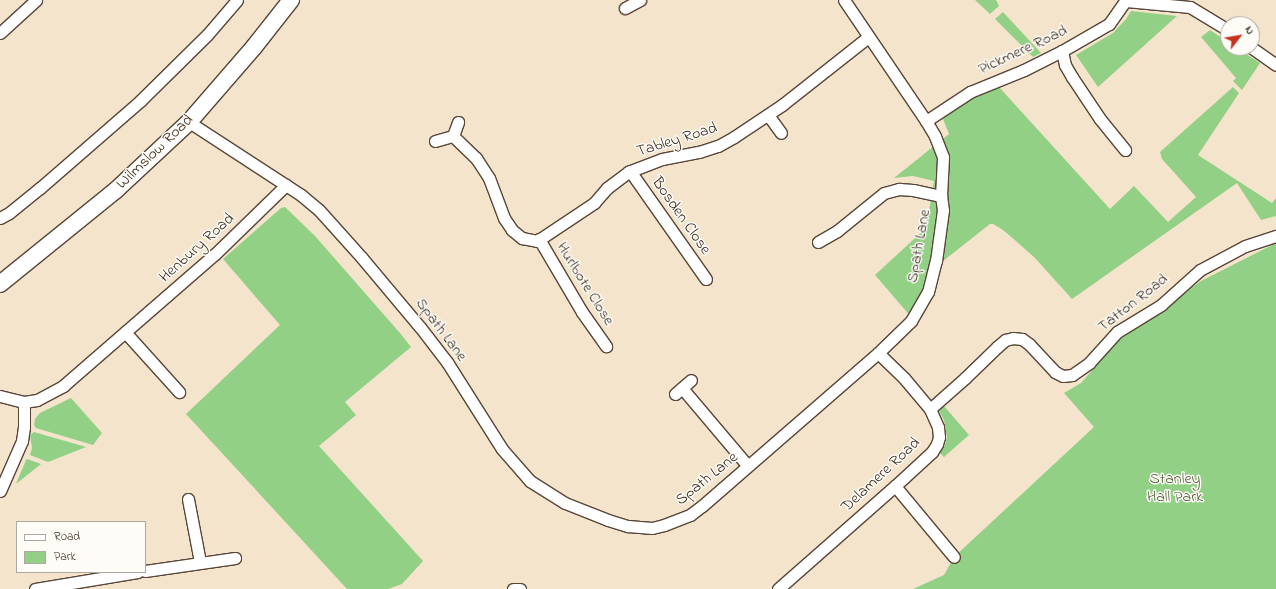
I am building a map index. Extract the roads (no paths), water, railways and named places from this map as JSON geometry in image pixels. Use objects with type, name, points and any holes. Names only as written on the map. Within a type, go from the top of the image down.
[{"type":"main road","name":"Wilmslow Road","points":[[2,280],[115,191],[189,122],[254,47],[291,0]]},
{"type":"street","points":[[0,33],[36,0]]},
{"type":"street","points":[[0,218],[9,213],[40,188],[140,101],[207,35],[237,0]]},
{"type":"street","points":[[625,8],[640,0]]},
{"type":"street","name":"Spath Lane","points":[[189,122],[286,184],[319,210],[420,327],[446,362],[502,449],[516,468],[530,481],[551,496],[608,520],[628,526],[652,528],[677,522],[690,515],[748,466],[878,353],[911,321],[928,292],[936,261],[943,210],[941,196],[943,157],[935,136],[926,121],[844,0]]},
{"type":"street","points":[[1126,0],[1190,7],[1220,25]]},
{"type":"street","name":"Pickmere Road","points":[[926,121],[970,92],[1024,70],[1062,51],[1109,24],[1126,0]]},
{"type":"street","name":"Tabley Road","points":[[539,239],[594,203],[617,178],[630,171],[662,159],[699,152],[718,146],[768,115],[868,37]]},
{"type":"street","points":[[1062,51],[1065,65],[1072,77],[1100,119],[1125,150]]},
{"type":"street","points":[[1260,54],[1276,65]]},
{"type":"street","points":[[768,115],[781,133]]},
{"type":"street","points":[[452,136],[458,122]]},
{"type":"street","points":[[435,141],[452,136]]},
{"type":"street","points":[[452,136],[476,158],[489,178],[504,218],[512,230],[522,238],[536,241],[539,239]]},
{"type":"street","name":"Bosden Close","points":[[630,171],[706,279]]},
{"type":"street","name":"Henbury Road","points":[[0,396],[24,402],[38,400],[58,390],[215,254],[286,184]]},
{"type":"street","points":[[818,242],[836,231],[884,193],[899,189],[913,190],[941,196]]},
{"type":"street","name":"Tatton Road","points":[[930,409],[1005,340],[1013,338],[1022,339],[1029,344],[1055,372],[1063,376],[1072,375],[1089,363],[1117,332],[1161,305],[1200,270],[1245,246],[1276,236]]},
{"type":"street","name":"Hurlbote Close","points":[[539,239],[582,312],[606,346]]},
{"type":"street","points":[[125,332],[179,392]]},
{"type":"street","name":"Delamere Road","points":[[778,589],[895,486],[932,452],[937,444],[939,437],[938,427],[930,409],[904,378],[878,353]]},
{"type":"street","points":[[691,380],[678,391],[748,466]]},
{"type":"street","points":[[0,491],[22,441],[24,427],[24,402]]},
{"type":"street","points":[[895,486],[954,557]]},
{"type":"street","points":[[188,499],[200,562]]},
{"type":"street","points":[[146,571],[236,558]]},
{"type":"street","points":[[35,589],[132,573]]},
{"type":"street","points":[[513,589],[520,589]]},
{"type":"park label","name":"Stanley Hall Park","points":[[1175,488]]}]
